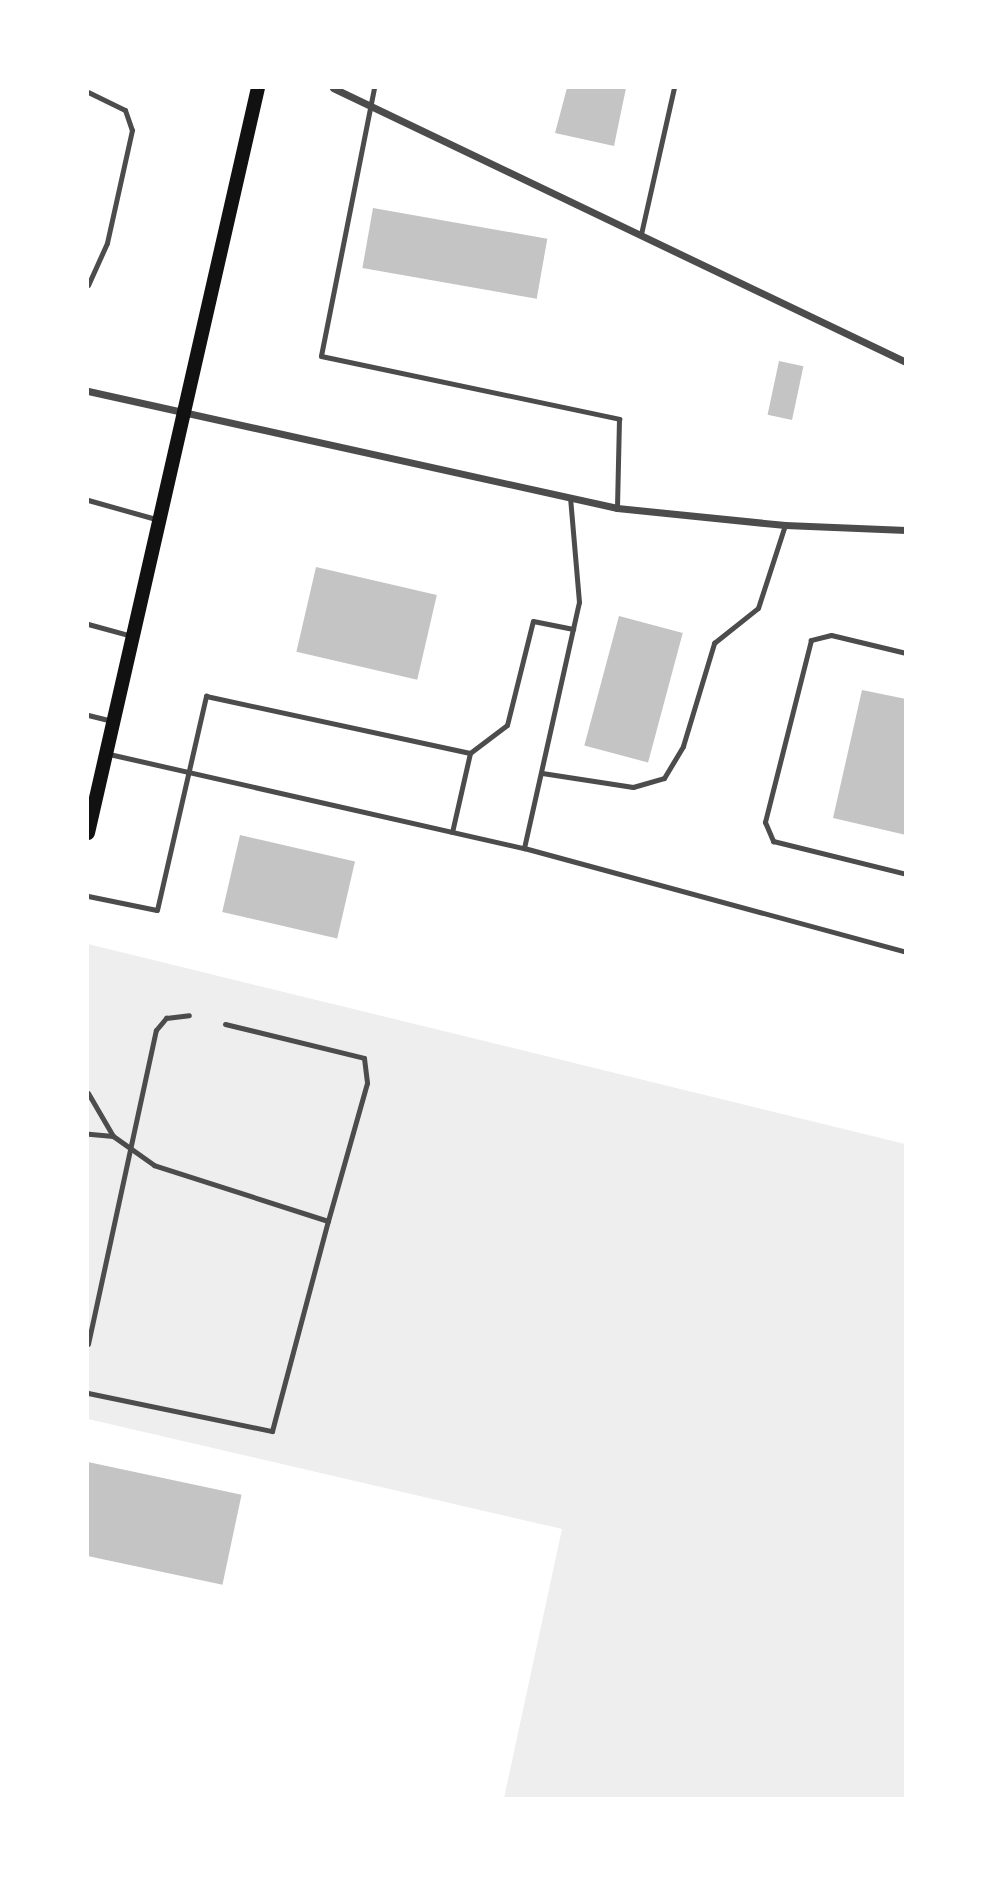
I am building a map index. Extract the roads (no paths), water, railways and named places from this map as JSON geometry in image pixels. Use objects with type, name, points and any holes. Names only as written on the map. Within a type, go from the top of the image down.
[{"type":"main road","points":[[88,833],[258,88]]},
{"type":"street","points":[[333,88],[370,103],[905,362]]},
{"type":"street","points":[[88,391],[617,508],[785,525],[905,530]]},
{"type":"lane","points":[[374,88],[321,356],[619,419],[617,508]]},
{"type":"lane","points":[[641,234],[674,88]]},
{"type":"lane","points":[[88,92],[125,110],[132,130],[107,243],[88,285]]},
{"type":"lane","points":[[524,848],[579,602],[570,498]]},
{"type":"lane","points":[[88,500],[159,520]]},
{"type":"lane","points":[[542,773],[633,787],[664,778],[682,746],[714,643],[758,608],[785,525]]},
{"type":"lane","points":[[452,832],[470,753],[507,725],[533,621],[573,629]]},
{"type":"lane","points":[[88,624],[132,636]]},
{"type":"lane","points":[[905,653],[831,635],[811,640],[765,822],[773,841],[905,874]]},
{"type":"lane","points":[[88,896],[157,910],[206,695],[470,753]]},
{"type":"lane","points":[[88,715],[113,721]]},
{"type":"lane","points":[[106,753],[524,848],[905,952]]},
{"type":"lane","points":[[88,1344],[156,1030],[166,1018],[189,1015]]},
{"type":"lane","points":[[88,1393],[272,1431],[366,1083],[364,1058],[348,1051],[225,1024]]},
{"type":"lane","points":[[88,1093],[113,1136],[131,1151],[203,1182],[328,1221]]},
{"type":"lane","points":[[88,1134],[113,1136]]}]
